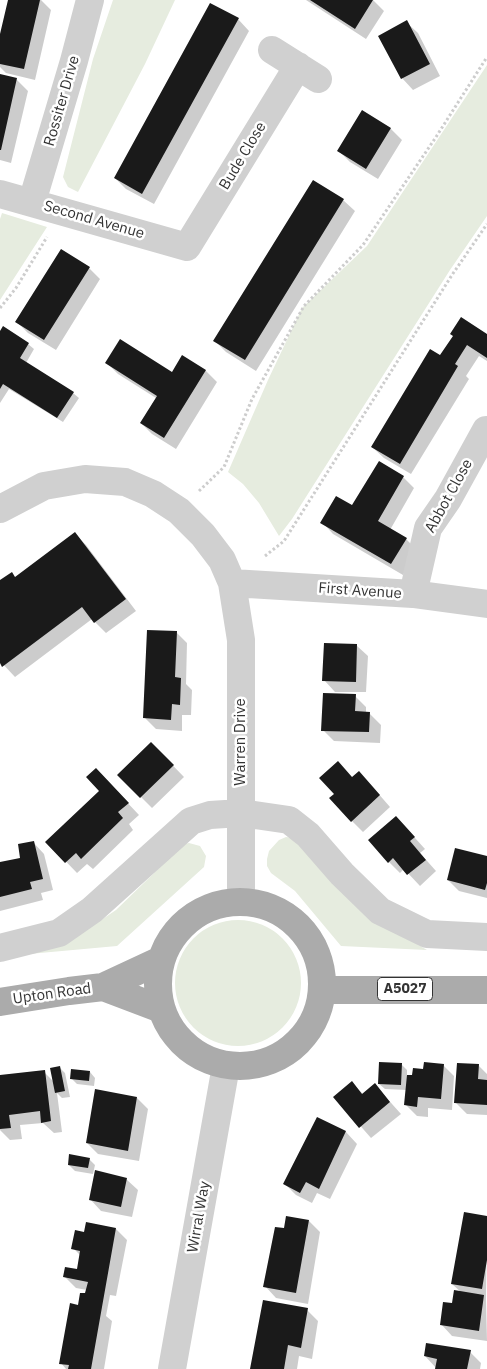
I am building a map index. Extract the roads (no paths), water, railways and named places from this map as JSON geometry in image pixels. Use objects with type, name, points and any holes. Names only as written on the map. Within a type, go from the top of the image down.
[{"type":"main road","points":[[241,901],[268,906],[291,919],[309,939],[320,963],[323,990],[317,1016],[302,1040],[280,1057],[254,1066],[226,1066],[204,1059],[185,1046],[170,1029],[161,1009],[157,984],[161,960],[172,936],[191,917],[215,905],[241,901]]},
{"type":"main road","name":"Upton Road","points":[[0,1002],[103,987],[161,960]]},
{"type":"main road","name":"Upton Road","points":[[103,987],[161,1009]]},
{"type":"main road","name":"A5027","points":[[323,990],[487,990]]},
{"type":"street","name":"Rossiter Drive","points":[[32,202],[90,0]]},
{"type":"street","name":"Bude Close","points":[[187,247],[308,72],[272,50]]},
{"type":"street","name":"Second Avenue","points":[[0,194],[63,210],[187,247]]},
{"type":"street","name":"Abbot Close","points":[[413,594],[428,528],[448,499],[486,430]]},
{"type":"street","name":"Warren Drive","points":[[0,509],[44,486],[85,479],[125,482],[153,494],[180,511],[208,541],[222,560],[232,583],[241,640],[241,901]]},
{"type":"street","name":"First Avenue","points":[[232,583],[413,594],[487,604]]},
{"type":"street","points":[[0,948],[59,933],[92,910],[191,822],[210,815],[241,813],[289,820],[308,835],[342,874],[380,911],[426,934],[487,937]]},
{"type":"street","name":"Wirral Way","points":[[172,1369],[226,1066]]}]
